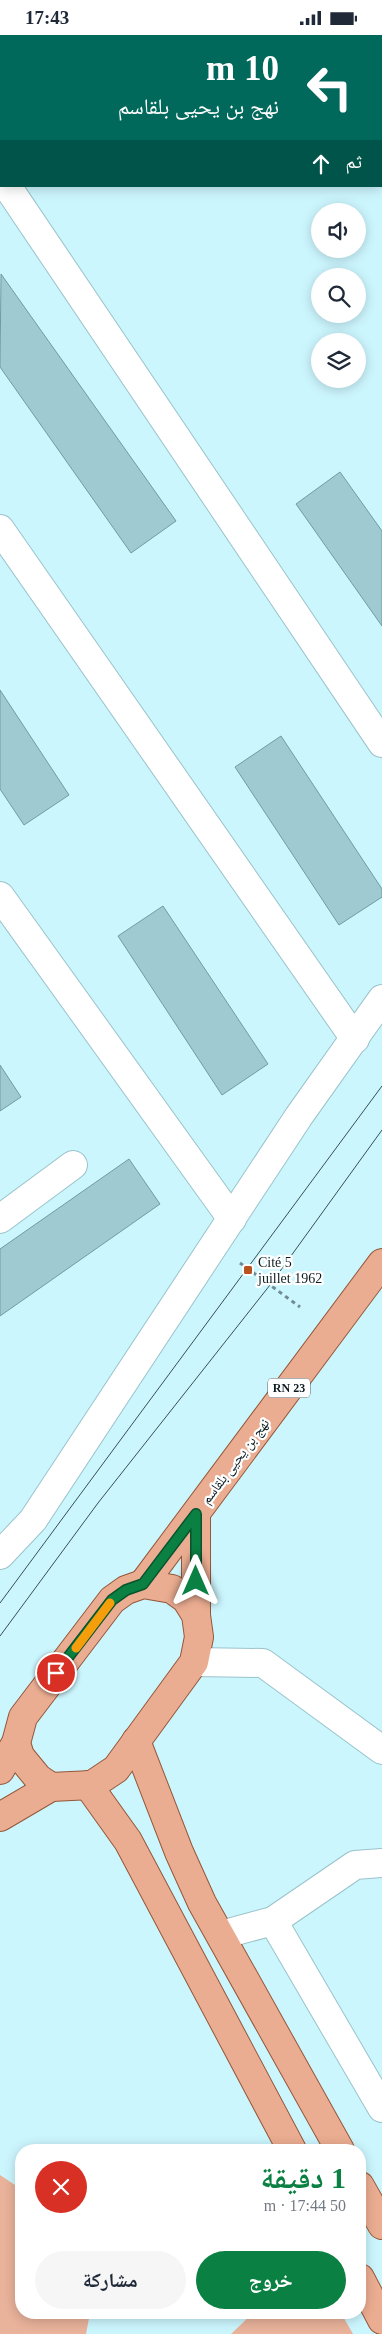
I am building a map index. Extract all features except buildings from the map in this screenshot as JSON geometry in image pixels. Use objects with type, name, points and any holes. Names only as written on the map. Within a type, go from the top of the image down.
[{"type":"main road","name":"نهج بن يحيى بلقاسم","points":[[143,1584],[382,1263]]},
{"type":"main road","name":"نهج بن يحيى بلقاسم","points":[[194,1661],[199,1637],[196,1615],[196,1514]]},
{"type":"main road","points":[[0,1770],[16,1743],[23,1717],[112,1600],[126,1590],[143,1584],[172,1589],[186,1599],[196,1615]]},
{"type":"main road","points":[[0,1817],[51,1787],[92,1785],[116,1769],[194,1661]]},
{"type":"main road","points":[[136,1741],[178,1852],[202,1903],[337,2144]]},
{"type":"main road","points":[[16,1743],[20,1755],[28,1767],[51,1787]]},
{"type":"main road","points":[[88,1785],[128,1841],[289,2144]]},
{"type":"main road","points":[[366,2197],[382,2225]]},
{"type":"main road","points":[[366,2290],[382,2320]]},
{"type":"street","points":[[8,187],[382,743]]},
{"type":"street","points":[[0,529],[355,1039]]},
{"type":"street","points":[[0,896],[232,1219]]},
{"type":"street","points":[[0,1555],[33,1520],[299,1116],[382,999]]},
{"type":"street","points":[[0,1219],[73,1165]]},
{"type":"street","points":[[194,1661],[263,1663],[382,1750]]},
{"type":"street","points":[[221,1935],[273,1921],[355,1865],[382,1863]]},
{"type":"street","points":[[273,1921],[382,2108]]},
{"type":"path","points":[[270,1285],[300,1307]]},
{"type":"shaded area","points":[[0,2175],[15,2185],[15,2319],[89,2319],[86,2334],[0,2334]]},
{"type":"shaded area","points":[[247,2319],[344,2319],[353,2334],[231,2334]]},
{"type":"tram line","points":[[0,1603],[382,1086]]},
{"type":"tram line","points":[[0,1636],[98,1503],[270,1285],[382,1130]]},
{"type":"slow traffic","points":[[76,1648],[110,1603]]},
{"type":"place","name":"Cité 5 juillet 1962","points":[[248,1270]]},
{"type":"route","points":[[56,1673],[112,1600],[126,1590],[143,1584],[196,1514],[196,1581]]}]
